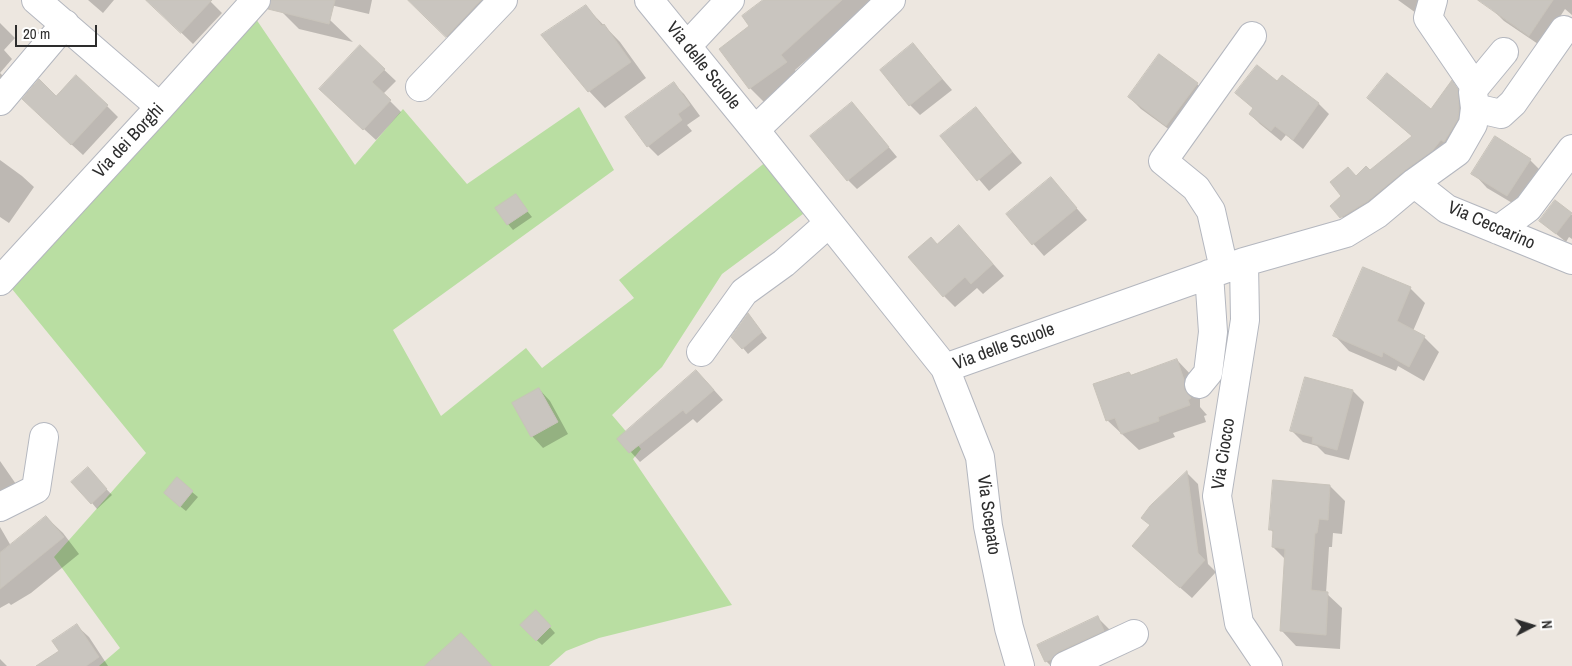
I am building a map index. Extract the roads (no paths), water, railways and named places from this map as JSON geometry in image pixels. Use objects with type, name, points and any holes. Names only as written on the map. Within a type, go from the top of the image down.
[{"type":"street","points":[[36,0],[160,108]]},
{"type":"street","name":"Via dei Borghi","points":[[0,281],[160,108],[256,0]]},
{"type":"street","points":[[420,87],[503,0]]},
{"type":"street","name":"Via delle Scuole","points":[[649,0],[944,368],[1226,268],[1346,232],[1377,214],[1414,183],[1457,152],[1473,124],[1475,98]]},
{"type":"street","points":[[687,46],[730,0]]},
{"type":"street","points":[[755,130],[891,0]]},
{"type":"street","points":[[1433,0],[1428,18],[1475,98],[1501,114],[1513,103],[1564,30]]},
{"type":"street","points":[[0,101],[65,24]]},
{"type":"street","points":[[1199,384],[1208,373],[1213,332],[1226,268],[1211,211],[1196,188],[1163,162],[1252,36]]},
{"type":"street","points":[[1475,98],[1504,52]]},
{"type":"street","points":[[1498,230],[1528,208],[1572,149]]},
{"type":"street","name":"Via Ceccarino","points":[[1414,183],[1447,208],[1572,260]]},
{"type":"street","points":[[701,352],[744,292],[784,263],[829,223]]},
{"type":"street","name":"Via Ciocco","points":[[1226,268],[1245,320],[1216,496],[1239,623],[1263,665]]},
{"type":"street","name":"Via Scepato","points":[[944,368],[980,457],[988,526],[1009,628],[1020,666]]},
{"type":"street","points":[[0,507],[36,488],[44,437]]},
{"type":"street","points":[[1065,666],[1134,634]]}]
